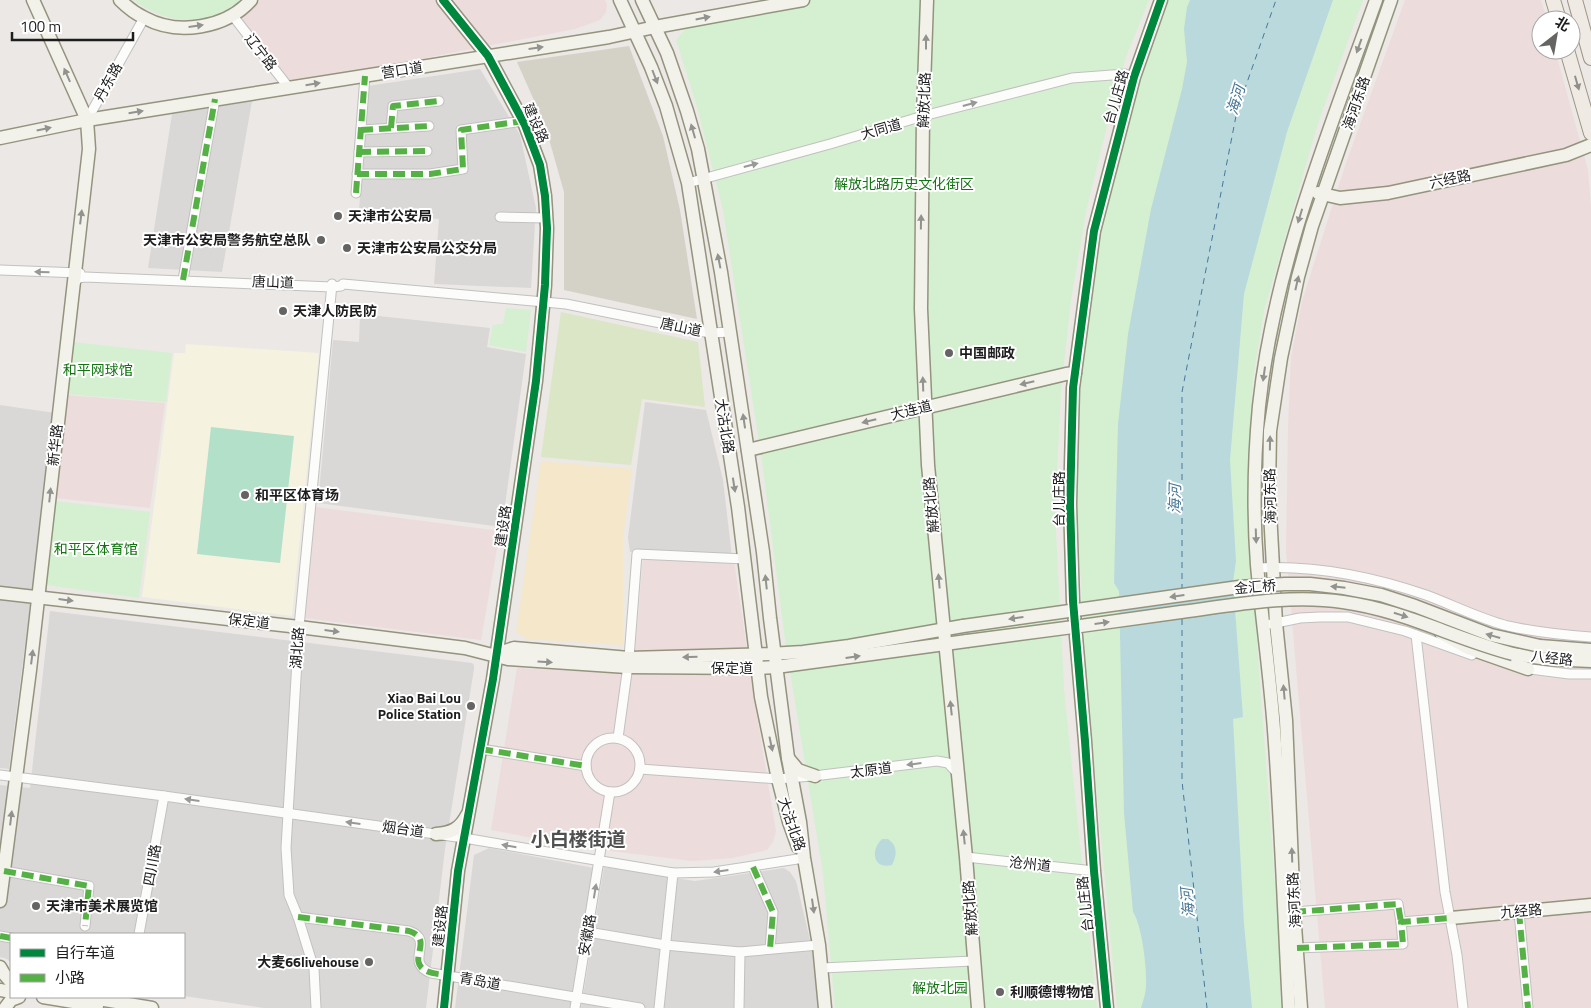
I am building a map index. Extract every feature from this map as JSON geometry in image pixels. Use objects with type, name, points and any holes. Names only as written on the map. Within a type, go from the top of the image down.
[{"type":"main road","points":[[1575,0],[1591,58]]},
{"type":"main road","points":[[1571,60],[1589,118],[1591,133]]},
{"type":"street","name":"新华路","points":[[0,901],[39,597],[89,149],[87,120],[33,0]]},
{"type":"street","points":[[120,0],[144,18],[167,26],[188,28],[214,23],[233,16],[251,0]]},
{"type":"street","name":"建设路","points":[[443,0],[488,56],[523,121],[540,165],[546,218],[545,285],[534,391],[496,656],[458,871],[444,1008]]},
{"type":"street","name":"大沽北路","points":[[620,0],[636,32],[666,106],[688,183],[745,559],[756,655]]},
{"type":"street","name":"大沽北路","points":[[642,0],[666,53],[688,112],[704,178],[730,332],[763,552],[772,630],[772,662],[819,945],[825,1008]]},
{"type":"street","name":"营口道","points":[[0,138],[87,120],[609,37],[788,1],[803,0]]},
{"type":"street","name":"解放北路","points":[[927,0],[920,309],[924,407],[943,630],[966,857],[978,1008]]},
{"type":"street","name":"台儿庄路","points":[[1107,1008],[1094,871],[1073,601],[1070,504],[1075,373],[1094,231],[1134,77],[1161,0]]},
{"type":"street","name":"海河东路","points":[[1301,1008],[1294,912],[1286,720],[1270,624],[1258,568],[1255,450],[1268,347],[1281,285],[1308,190],[1376,0]]},
{"type":"street","name":"海河东路","points":[[1289,1008],[1270,624],[1273,567],[1269,493],[1270,431],[1281,358],[1298,277],[1312,226],[1391,0]]},
{"type":"street","name":"辽宁路","points":[[233,16],[289,88]]},
{"type":"street","name":"丹东路","points":[[87,120],[144,18]]},
{"type":"street","name":"大同道","points":[[688,183],[923,116],[1072,78],[1126,74],[1134,77]]},
{"type":"street","points":[[356,193],[365,76]]},
{"type":"street","points":[[183,279],[214,99]]},
{"type":"street","points":[[391,128],[393,106],[439,101]]},
{"type":"street","points":[[357,174],[430,174],[463,169],[462,130],[523,121]]},
{"type":"street","points":[[361,130],[429,126]]},
{"type":"street","name":"六经路","points":[[1308,190],[1340,198],[1388,192],[1566,155],[1591,145]]},
{"type":"street","points":[[359,152],[427,151]]},
{"type":"street","points":[[500,217],[546,218]]},
{"type":"street","name":"唐山道","points":[[0,270],[332,286],[340,285],[343,282],[357,283],[526,298],[566,304],[710,333],[730,332]]},
{"type":"street","name":"唐山道","points":[[72,288],[78,278],[85,277],[183,279]]},
{"type":"street","name":"湖北路","points":[[316,1008],[314,970],[298,917],[288,895],[286,848],[298,627],[332,286]]},
{"type":"street","name":"大连道","points":[[748,450],[924,407],[1075,373]]},
{"type":"street","points":[[618,738],[628,663],[637,554],[745,559]]},
{"type":"street","points":[[1258,568],[1273,567],[1317,571],[1373,579],[1429,596],[1507,626],[1543,634],[1591,637]]},
{"type":"street","name":"金汇桥","points":[[943,630],[1239,587],[1310,584],[1381,595],[1416,606],[1490,636],[1540,646]]},
{"type":"street","name":"保定道","points":[[0,592],[465,648],[496,656],[508,649],[521,648],[628,663],[772,662]]},
{"type":"street","name":"金汇桥","points":[[967,641],[1233,606],[1286,600],[1325,600],[1360,604],[1399,614],[1483,645],[1512,658]]},
{"type":"street","points":[[1270,624],[1300,618],[1348,617],[1405,631],[1470,655],[1505,665],[1569,674],[1591,674]]},
{"type":"street","points":[[753,627],[772,662],[945,645],[967,641]]},
{"type":"street","points":[[772,630],[776,639],[783,646],[794,650],[804,658]]},
{"type":"street","points":[[804,658],[943,630]]},
{"type":"street","points":[[1416,635],[1445,892],[1451,918],[1463,1008]]},
{"type":"street","points":[[947,667],[952,653],[957,647],[967,641]]},
{"type":"street","name":"八经路","points":[[1540,646],[1591,650]]},
{"type":"street","name":"保定道","points":[[628,663],[756,655],[772,662]]},
{"type":"street","points":[[1512,658],[1528,669]]},
{"type":"street","name":"八经路","points":[[1512,658],[1591,661]]},
{"type":"street","name":"大沽北路","points":[[772,662],[761,697],[789,822],[804,858]]},
{"type":"street","points":[[618,738],[626,741],[633,747],[641,763],[637,780],[631,786],[623,791],[610,792],[598,788],[591,781],[586,766],[588,755],[593,747],[600,741],[618,738]]},
{"type":"street","points":[[481,749],[586,766]]},
{"type":"street","points":[[788,758],[798,770],[815,776]]},
{"type":"street","name":"太原道","points":[[640,769],[778,779],[937,762],[948,763],[958,774]]},
{"type":"street","name":"烟台道","points":[[0,776],[164,796],[464,838],[673,873],[714,872],[804,858]]},
{"type":"street","name":"安徽路","points":[[575,1008],[610,792]]},
{"type":"street","name":"四川路","points":[[139,933],[164,796]]},
{"type":"street","points":[[436,834],[458,829],[465,820],[470,808]]},
{"type":"street","name":"沧州道","points":[[966,857],[1094,871]]},
{"type":"street","points":[[753,866],[773,912],[770,949]]},
{"type":"street","points":[[4,871],[89,886],[85,926]]},
{"type":"street","points":[[659,1008],[673,873]]},
{"type":"street","points":[[1294,912],[1398,904],[1403,944],[1297,948]]},
{"type":"street","name":"九经路","points":[[1451,918],[1591,905]]},
{"type":"street","points":[[1519,912],[1528,1008]]},
{"type":"street","name":"青岛道","points":[[298,917],[415,933],[420,941],[419,964],[421,968],[431,973],[640,1008]]},
{"type":"street","points":[[1401,922],[1451,918]]},
{"type":"street","points":[[588,932],[665,946],[740,952],[819,945]]},
{"type":"street","points":[[739,1008],[740,952]]},
{"type":"street","points":[[822,968],[973,960]]},
{"type":"street","points":[[0,968],[10,982]]},
{"type":"street","points":[[5,1008],[11,1000],[16,998]]},
{"type":"street","points":[[49,998],[107,1008]]},
{"type":"street","points":[[93,998],[152,1008]]},
{"type":"shaded area","points":[[260,0],[605,0],[607,4],[606,12],[600,20],[575,29],[291,84],[239,18],[250,11]]},
{"type":"shaded area","points":[[1405,0],[1541,0],[1544,10],[1531,10],[1531,60],[1558,60],[1588,170],[1591,207],[1591,1008],[1325,1008],[1286,550],[1288,428],[1291,356],[1302,301],[1346,163]]},
{"type":"shaded area","points":[[629,46],[663,136],[680,210],[697,319],[564,290],[564,192],[545,125],[517,62]]},
{"type":"shaded area","points":[[480,69],[520,135],[536,208],[531,288],[434,284],[439,219],[359,211],[368,86]]},
{"type":"shaded area","points":[[252,101],[222,272],[148,268],[172,114]]},
{"type":"shaded area","points":[[360,314],[490,328],[487,347],[526,354],[502,527],[318,503],[333,340],[359,342]]},
{"type":"shaded area","points":[[186,344],[319,353],[292,616],[142,597],[174,353],[185,353]]},
{"type":"shaded area","points":[[66,395],[165,403],[150,508],[55,498]]},
{"type":"shaded area","points":[[645,402],[706,410],[723,480],[732,557],[630,552],[628,538]]},
{"type":"shaded area","points":[[0,405],[55,413],[9,769],[0,768]]},
{"type":"shaded area","points":[[316,507],[500,531],[481,640],[304,618]]},
{"type":"shaded area","points":[[643,557],[734,561],[776,831],[773,842],[767,850],[733,858],[692,861],[586,848],[491,830],[517,668],[633,674]]},
{"type":"shaded area","points":[[50,611],[472,663],[474,665],[445,849],[426,1008],[264,1008],[185,996],[185,933],[10,933],[10,962],[0,957],[0,785],[30,788]]},
{"type":"shaded area","points":[[489,848],[594,868],[572,1008],[455,1008],[474,855]]},
{"type":"shaded area","points":[[604,867],[695,881],[784,868],[790,872],[796,881],[811,944],[820,1008],[581,1008]]},
{"type":"green space","points":[[133,0],[243,0],[216,16],[188,20],[160,15]]},
{"type":"green space","name":"解放北路历史文化街区","points":[[793,0],[1149,0],[1126,57],[1087,207],[1071,300],[1061,391],[1055,513],[1064,690],[1097,1008],[835,1008],[823,873],[786,647],[762,461],[723,210],[696,103],[676,40],[685,29],[793,8]]},
{"type":"green space","points":[[1168,0],[1363,0],[1318,123],[1264,311],[1253,379],[1248,477],[1259,671],[1279,937],[1281,1008],[1117,1008],[1087,688],[1077,512],[1080,371],[1091,278],[1131,105]]},
{"type":"green space","points":[[506,308],[531,310],[526,352],[489,345],[493,325],[503,324]]},
{"type":"green space","points":[[561,312],[698,342],[705,407],[642,399],[631,465],[541,457]]},
{"type":"green space","name":"和平网球馆","points":[[72,342],[172,353],[166,402],[67,394]]},
{"type":"green space","name":"和平区体育场","points":[[211,427],[294,436],[280,563],[197,554]]},
{"type":"green space","name":"和平区体育馆","points":[[55,501],[150,512],[139,598],[47,585]]},
{"type":"sand","points":[[541,461],[632,469],[623,538],[623,645],[527,639],[516,632]]},
{"type":"water","name":"海河","points":[[1190,0],[1333,0],[1287,132],[1244,294],[1230,460],[1236,561],[1233,582],[1243,717],[1233,719],[1244,924],[1252,1008],[1141,1008],[1146,988],[1146,969],[1139,927],[1133,912],[1124,813],[1119,591],[1114,583],[1118,424],[1128,334],[1151,209],[1182,89],[1187,62],[1184,29],[1187,7]]},
{"type":"water","points":[[882,839],[888,839],[894,845],[896,854],[892,865],[881,865],[875,858],[876,848]]},
{"type":"ferry route","points":[[1182,590],[1182,392],[1237,111],[1276,0]]},
{"type":"ferry route","points":[[1182,619],[1182,781],[1207,1008]]},
{"type":"marked path","points":[[356,193],[365,76]]},
{"type":"marked path","points":[[183,280],[215,99]]},
{"type":"marked path","points":[[391,128],[393,106],[439,101]]},
{"type":"marked path","points":[[357,174],[430,174],[463,169],[461,130],[523,121]]},
{"type":"marked path","points":[[361,130],[429,126]]},
{"type":"marked path","points":[[359,152],[427,151]]},
{"type":"marked path","points":[[481,749],[586,766]]},
{"type":"marked path","points":[[753,867],[773,912],[770,949]]},
{"type":"marked path","points":[[4,871],[89,886],[85,926]]},
{"type":"marked path","points":[[1294,912],[1398,904],[1401,922]]},
{"type":"marked path","points":[[1519,912],[1528,1008]]},
{"type":"marked path","points":[[298,917],[409,931],[420,938],[418,958],[421,967],[430,972],[447,975]]},
{"type":"marked path","points":[[1297,948],[1403,944],[1401,922],[1451,918]]},
{"type":"marked path","points":[[0,936],[10,938]]},
{"type":"cycle path","points":[[443,0],[488,56],[525,125],[540,165],[545,196],[547,228],[545,285],[536,381],[493,679],[458,871],[444,1008]]},
{"type":"cycle path","points":[[1107,1008],[1094,871],[1073,601],[1070,504],[1073,388],[1094,231],[1134,77],[1161,0]]},
{"type":"place","name":"天津市公安局","points":[[338,216]]},
{"type":"place","name":"天津市公安局警务航空总队","points":[[321,240]]},
{"type":"place","name":"天津市公安局公交分局","points":[[347,248]]},
{"type":"place","name":"天津人防民防","points":[[283,311]]},
{"type":"place","name":"中国邮政","points":[[949,353]]},
{"type":"place","name":"和平区体育场","points":[[245,495]]},
{"type":"place","name":"Xiao Bai Lou Police Station","points":[[471,706]]},
{"type":"place","name":"天津市美术展览馆","points":[[36,906]]},
{"type":"place","name":"大麦66livehouse","points":[[369,962]]},
{"type":"place","name":"利顺德博物馆","points":[[1000,992]]},
{"type":"district","name":"小白楼街道","points":[[578,839]]},
{"type":"park label","name":"解放北园","points":[[940,988]]}]
